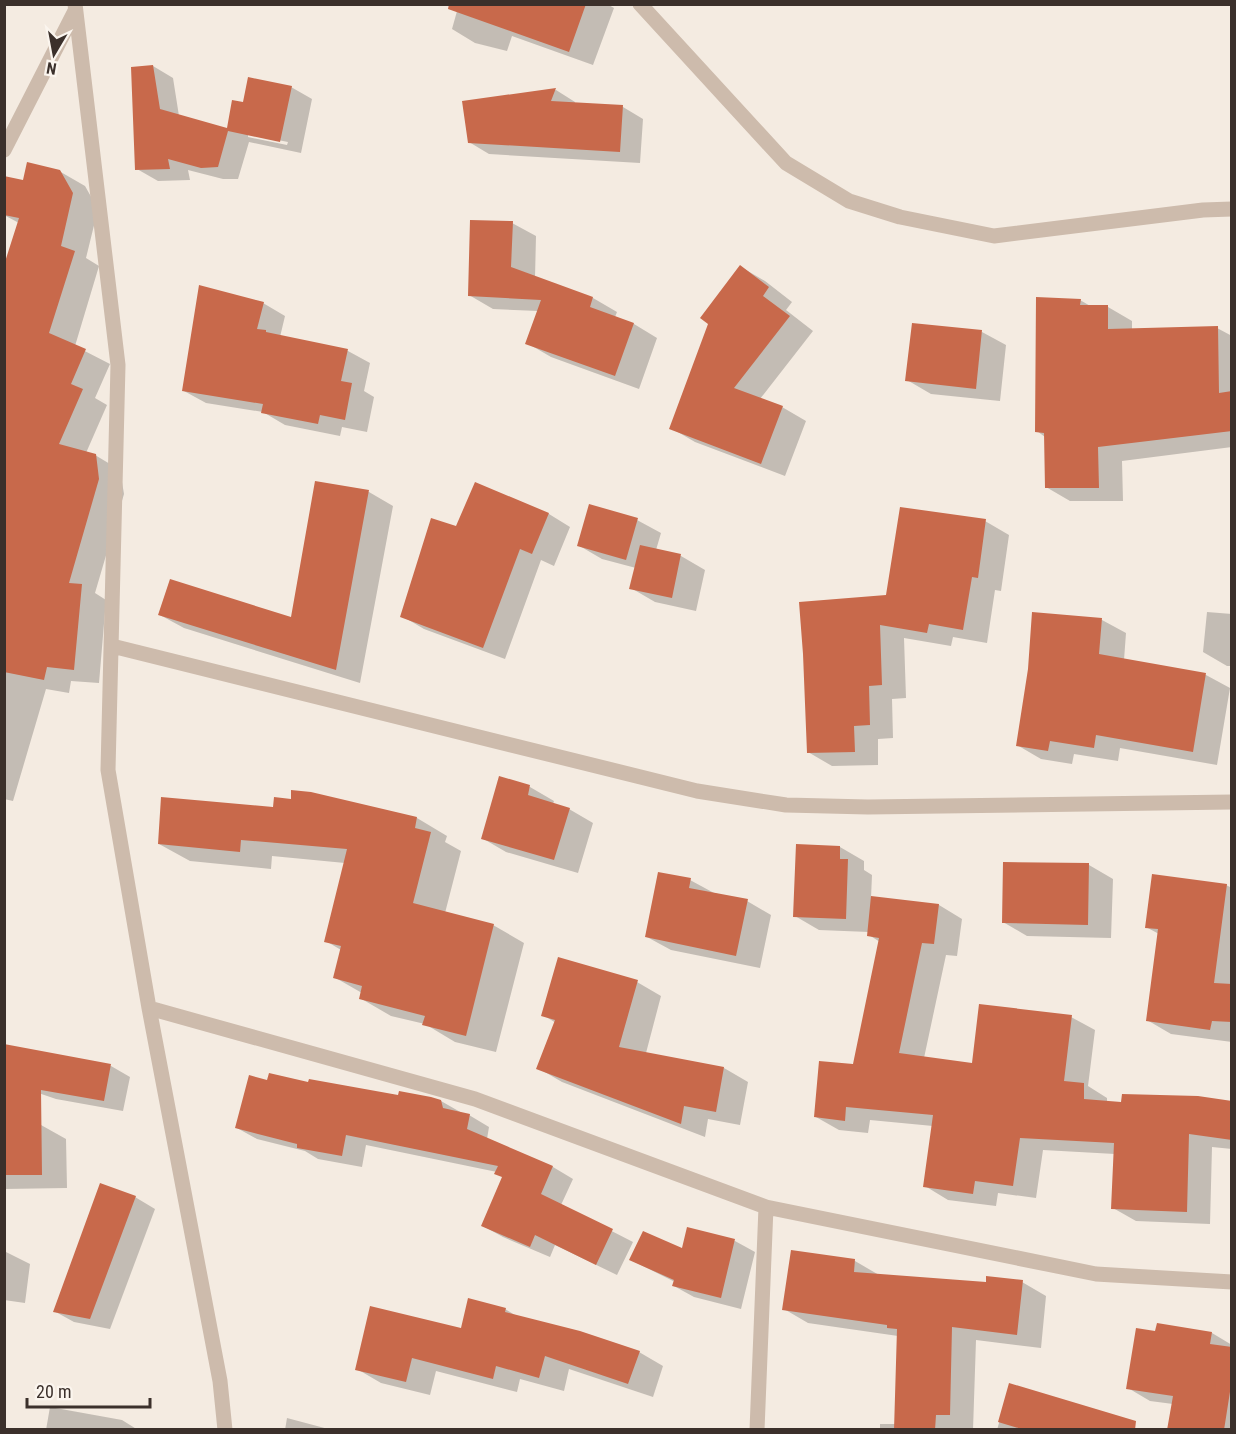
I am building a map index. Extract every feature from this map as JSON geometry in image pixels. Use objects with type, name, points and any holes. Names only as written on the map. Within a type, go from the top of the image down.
[{"type":"street","points":[[640,4],[786,163],[849,201],[900,217],[994,236],[1203,210],[1232,209]]},
{"type":"street","points":[[4,150],[75,8]]},
{"type":"street","points":[[75,8],[118,365],[108,770],[149,1008],[220,1381],[225,1430]]},
{"type":"street","points":[[112,646],[697,791],[786,805],[868,807],[1232,802]]},
{"type":"street","points":[[149,1008],[475,1099],[766,1207],[1096,1274],[1232,1282]]},
{"type":"street","points":[[758,1430],[766,1207]]},
{"type":"building","points":[[449,4],[586,4],[569,52],[448,9]]},
{"type":"building","points":[[153,65],[160,109],[227,128],[232,100],[243,102],[248,77],[292,86],[280,142],[228,131],[218,167],[201,168],[168,159],[170,169],[135,170],[131,67]]},
{"type":"building","points":[[556,88],[551,101],[623,105],[620,152],[468,143],[462,101]]},
{"type":"building","points":[[27,162],[60,170],[73,193],[61,246],[75,251],[49,333],[86,349],[71,384],[83,389],[59,444],[96,454],[99,479],[69,583],[82,584],[74,670],[47,667],[44,680],[4,672],[4,265],[19,218],[4,215],[4,176],[23,180]]},
{"type":"building","points":[[470,220],[513,221],[511,267],[593,297],[590,307],[634,323],[615,376],[525,344],[541,300],[468,296]]},
{"type":"building","points":[[740,265],[769,287],[763,296],[790,316],[734,388],[783,406],[761,464],[669,429],[708,324],[700,318]]},
{"type":"building","points":[[199,285],[264,302],[257,329],[348,349],[341,381],[352,383],[345,420],[320,415],[318,424],[261,413],[263,404],[182,391]]},
{"type":"building","points":[[1036,297],[1081,299],[1080,305],[1108,305],[1108,329],[1218,326],[1219,393],[1232,391],[1232,431],[1098,447],[1099,488],[1045,488],[1044,433],[1035,432]]},
{"type":"building","points":[[912,323],[982,330],[976,389],[905,381]]},
{"type":"building","points":[[315,481],[369,490],[336,670],[158,615],[170,579],[291,617]]},
{"type":"building","points":[[475,482],[549,513],[532,554],[520,549],[483,648],[400,617],[431,518],[456,526]]},
{"type":"building","points":[[589,504],[638,518],[626,560],[577,546]]},
{"type":"building","points":[[900,507],[986,519],[978,578],[972,577],[963,630],[929,624],[927,633],[880,625],[882,685],[869,686],[870,725],[854,726],[855,752],[807,753],[799,602],[886,595]]},
{"type":"building","points":[[640,545],[681,554],[672,598],[629,589]]},
{"type":"building","points":[[1032,612],[1102,618],[1099,654],[1206,673],[1193,752],[1096,735],[1094,748],[1050,741],[1048,751],[1016,746],[1028,669]]},
{"type":"building","points":[[499,776],[530,785],[528,795],[570,808],[554,860],[481,839]]},
{"type":"building","points":[[291,790],[311,792],[417,817],[415,828],[431,832],[413,903],[494,924],[466,1036],[422,1025],[425,1016],[359,999],[362,986],[333,978],[341,946],[324,942],[347,849],[241,840],[240,852],[158,844],[161,797],[273,807],[274,797],[291,799]]},
{"type":"building","points":[[796,844],[840,846],[840,859],[848,859],[846,919],[793,917]]},
{"type":"building","points":[[1003,862],[1089,863],[1088,925],[1002,923]]},
{"type":"building","points":[[658,872],[691,878],[689,888],[748,899],[736,956],[645,937]]},
{"type":"building","points":[[1152,874],[1227,884],[1214,983],[1232,984],[1232,1022],[1212,1021],[1210,1030],[1146,1021],[1158,929],[1145,928]]},
{"type":"building","points":[[871,896],[939,904],[934,944],[922,943],[899,1053],[972,1063],[979,1004],[1072,1015],[1064,1081],[1084,1083],[1084,1099],[1121,1102],[1122,1094],[1198,1096],[1232,1101],[1232,1140],[1189,1134],[1187,1212],[1111,1209],[1114,1143],[1020,1138],[1013,1186],[975,1181],[973,1194],[923,1187],[933,1115],[846,1107],[845,1121],[814,1117],[819,1061],[853,1064],[879,938],[867,936]]},
{"type":"building","points":[[558,957],[638,980],[619,1047],[724,1067],[716,1112],[684,1106],[681,1124],[536,1069],[555,1020],[541,1016]]},
{"type":"building","points":[[4,1044],[111,1064],[104,1101],[41,1090],[42,1175],[4,1175]]},
{"type":"building","points":[[269,1073],[308,1082],[309,1079],[398,1095],[399,1091],[431,1097],[441,1100],[443,1108],[470,1114],[467,1129],[553,1166],[541,1194],[613,1229],[596,1265],[535,1235],[530,1247],[481,1226],[502,1177],[494,1174],[498,1166],[346,1135],[342,1156],[297,1148],[297,1144],[235,1128],[249,1075],[267,1080]]},
{"type":"building","points":[[100,1183],[136,1196],[90,1319],[53,1312]]},
{"type":"building","points":[[687,1227],[735,1239],[721,1298],[672,1286],[674,1280],[629,1260],[643,1231],[682,1248]]},
{"type":"building","points":[[791,1250],[855,1259],[854,1272],[986,1282],[986,1276],[1023,1280],[1017,1335],[952,1327],[950,1415],[936,1415],[935,1430],[894,1430],[897,1329],[887,1328],[887,1325],[782,1310]]},
{"type":"building","points":[[468,1298],[506,1308],[505,1312],[580,1331],[640,1351],[628,1384],[545,1356],[539,1378],[496,1366],[493,1379],[412,1358],[406,1382],[355,1370],[370,1306],[461,1328]]},
{"type":"building","points":[[1157,1323],[1212,1332],[1210,1344],[1232,1347],[1232,1379],[1224,1430],[1167,1430],[1173,1396],[1126,1389],[1136,1328],[1155,1331]]},
{"type":"building","points":[[1009,1383],[1136,1421],[1135,1430],[1025,1430],[998,1422]]}]
